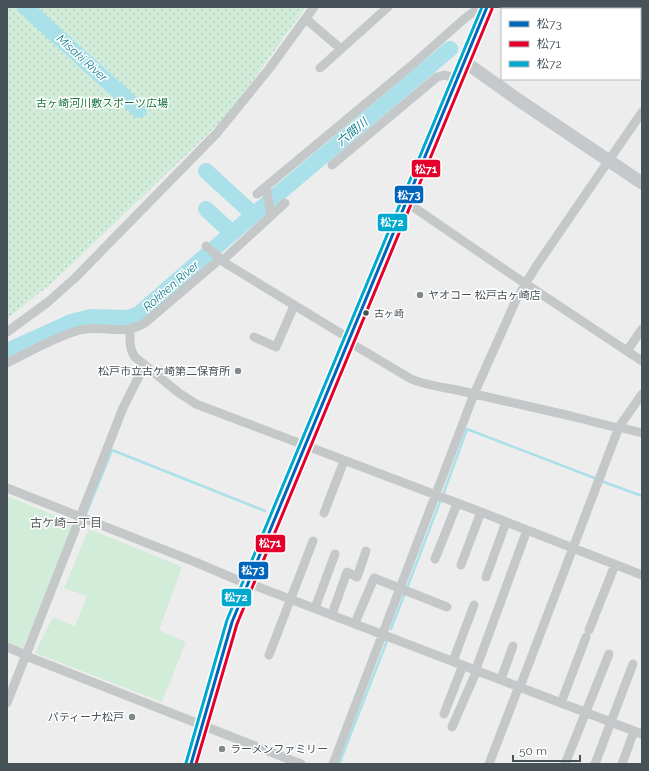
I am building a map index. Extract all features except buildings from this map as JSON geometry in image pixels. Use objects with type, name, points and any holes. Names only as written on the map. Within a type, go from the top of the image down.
[{"type":"main road","points":[[191,764],[225,644],[248,583],[487,7]]},
{"type":"street","points":[[7,332],[44,306],[76,278],[217,133],[269,69],[314,7]]},
{"type":"street","points":[[320,68],[388,7]]},
{"type":"street","points":[[258,194],[480,7]]},
{"type":"street","points":[[306,19],[341,49]]},
{"type":"street","points":[[465,62],[642,183]]},
{"type":"street","points":[[332,164],[437,77],[445,75],[457,79]]},
{"type":"street","points":[[333,764],[474,394],[512,307],[608,160],[642,112]]},
{"type":"street","points":[[266,187],[271,216]]},
{"type":"street","points":[[406,202],[642,361]]},
{"type":"street","points":[[7,363],[79,330],[87,328],[130,330],[138,328],[221,260],[285,203]]},
{"type":"street","points":[[206,246],[221,260],[411,379],[642,433]]},
{"type":"street","points":[[254,337],[276,347],[294,306]]},
{"type":"street","points":[[627,351],[642,329]]},
{"type":"street","points":[[130,330],[131,352],[135,357],[179,393],[196,404],[642,575]]},
{"type":"street","points":[[7,703],[123,408],[140,374],[146,366]]},
{"type":"street","points":[[489,764],[619,428],[642,394]]},
{"type":"street","points":[[324,513],[344,461]]},
{"type":"street","points":[[7,488],[248,583],[291,598],[638,732],[622,764]]},
{"type":"street","points":[[435,559],[457,504]]},
{"type":"street","points":[[461,565],[481,512]]},
{"type":"street","points":[[486,577],[506,522]]},
{"type":"street","points":[[452,727],[477,670],[527,530]]},
{"type":"street","points":[[269,654],[313,541]]},
{"type":"street","points":[[332,614],[347,572],[357,577],[366,551]]},
{"type":"street","points":[[315,608],[335,554]]},
{"type":"street","points":[[561,703],[615,565]]},
{"type":"street","points":[[355,623],[374,578],[447,607]]},
{"type":"street","points":[[453,661],[474,605]]},
{"type":"street","points":[[501,679],[513,646]]},
{"type":"street","points":[[7,647],[26,656],[301,764]]},
{"type":"street","points":[[565,764],[609,654]]},
{"type":"street","points":[[595,764],[633,664]]},
{"type":"street","points":[[444,714],[463,665]]},
{"type":"green space","name":"古ヶ崎河川敷スポーツ広場","points":[[7,7],[306,7],[228,115],[53,282],[7,319]]},
{"type":"green space","points":[[7,496],[74,523],[23,648],[7,642]]},
{"type":"green space","points":[[89,529],[182,567],[159,630],[186,642],[162,702],[35,653],[53,617],[75,626],[87,596],[64,588]]},
{"type":"waterway","name":"Misaki River","points":[[25,7],[139,110]]},
{"type":"waterway","name":"Rokken River","points":[[7,351],[71,322],[91,317],[128,318],[139,314],[255,213],[450,49]]},
{"type":"waterway","name":"Misaki River","points":[[206,171],[253,214]]},
{"type":"waterway","points":[[206,209],[231,232]]},
{"type":"waterway","points":[[443,495],[467,429],[597,479]]},
{"type":"waterway","points":[[86,514],[112,450],[265,511]]},
{"type":"waterway","points":[[601,481],[642,496]]},
{"type":"waterway","points":[[407,588],[441,499]]},
{"type":"waterway","points":[[391,629],[405,593]]},
{"type":"waterway","points":[[339,764],[387,641]]},
{"type":"transit line","name":"松72","points":[[186,763],[227,620],[482,7]]},
{"type":"transit line","name":"松73","points":[[191,764],[232,622],[487,7]]},
{"type":"transit line","name":"松71","points":[[196,764],[237,624],[492,9]]},
{"type":"place","name":"ヤオコー 松戸古ヶ崎店","points":[[420,295]]},
{"type":"place","name":"古ヶ崎","points":[[366,313]]},
{"type":"place","name":"松戸市立古ケ崎第二保育所","points":[[238,371]]},
{"type":"place","name":"パティーナ松戸","points":[[132,717]]},
{"type":"place","name":"ラーメンファミリー","points":[[222,749]]},
{"type":"district","name":"古ケ崎一丁目","points":[[66,523]]},
{"type":"water label","name":"六間川","points":[[352,132]]}]
